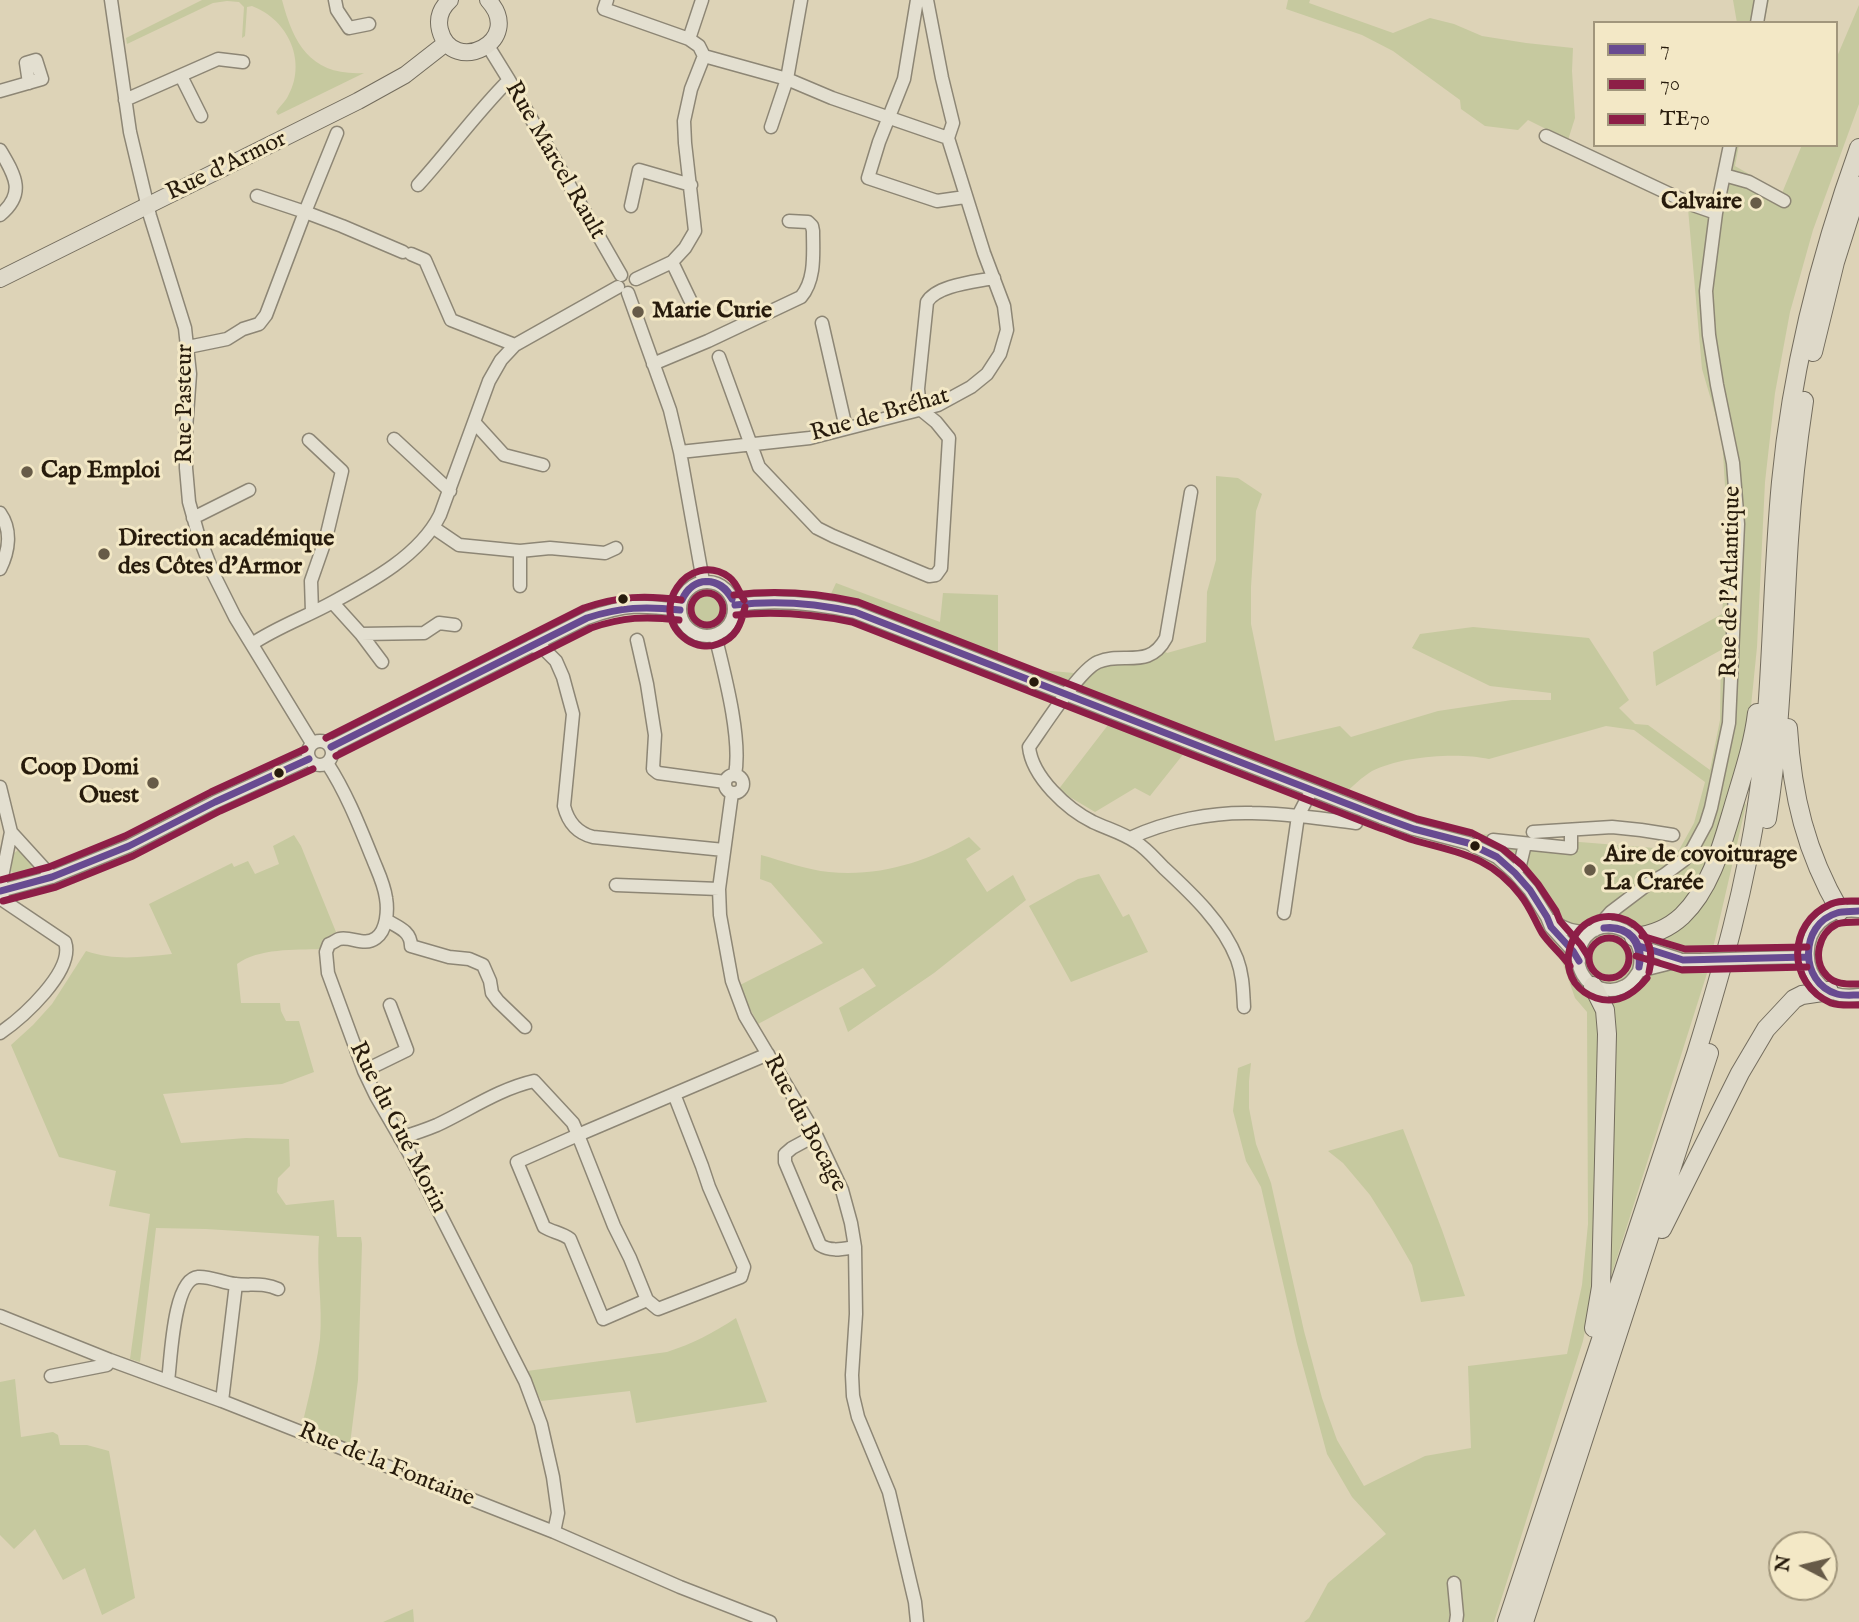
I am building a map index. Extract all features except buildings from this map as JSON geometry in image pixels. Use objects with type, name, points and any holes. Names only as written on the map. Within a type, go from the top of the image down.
[{"type":"highway","points":[[1507,1622],[1696,1054],[1739,904],[1764,758],[1781,481],[1797,369],[1824,254],[1859,148]]},
{"type":"highway","points":[[1524,1622],[1730,985],[1753,895],[1762,855],[1777,754],[1794,478],[1804,400],[1825,298],[1859,186]]},
{"type":"highway","points":[[1633,938],[1664,930],[1685,914],[1705,884],[1722,846],[1751,747],[1757,717],[1766,612],[1775,582]]},
{"type":"highway","points":[[1786,604],[1791,662],[1787,726],[1797,804],[1816,867],[1840,911]]},
{"type":"highway","points":[[1577,1406],[1601,1287],[1607,1034],[1605,1010],[1593,986]]},
{"type":"highway","points":[[1624,1316],[1666,1220],[1755,1045],[1794,999],[1802,995],[1829,991]]},
{"type":"main road","points":[[450,0],[444,5],[440,15],[441,34],[446,43],[462,52],[480,51],[488,46],[497,32],[494,7],[488,0]]},
{"type":"main road","name":"Rue d'Armor","points":[[0,279],[358,101],[405,75],[446,43]]},
{"type":"street","name":"Rue Pasteur","points":[[111,0],[130,132],[148,205],[182,315],[188,347],[190,374],[186,468],[193,518],[213,573],[235,618],[312,743]]},
{"type":"street","points":[[335,0],[337,10],[349,28],[369,24]]},
{"type":"street","points":[[607,0],[604,9],[689,39],[699,46],[704,56],[787,79],[832,99],[947,138]]},
{"type":"street","points":[[689,39],[702,0]]},
{"type":"street","points":[[771,127],[787,79],[801,0]]},
{"type":"street","points":[[917,0],[904,79],[868,178],[937,201],[965,197]]},
{"type":"street","name":"Rue de Bréhat","points":[[680,452],[810,438],[938,405],[971,387],[987,374],[1000,354],[1007,330],[1004,306],[947,138],[953,123],[927,0]]},
{"type":"street","points":[[1757,21],[1761,0]]},
{"type":"street","name":"Rue Marcel Rault","points":[[488,46],[622,285],[670,410],[703,581]]},
{"type":"street","points":[[252,645],[266,635],[333,603],[392,567],[423,541],[433,528],[450,491],[489,381],[501,360],[515,345],[622,285],[636,288],[636,279],[672,262],[685,248],[695,232],[684,121],[691,89],[704,56]]},
{"type":"street","points":[[125,100],[218,60],[243,62]]},
{"type":"street","points":[[181,76],[201,116]]},
{"type":"street","points":[[418,185],[488,101],[509,80]]},
{"type":"street","points":[[0,92],[29,83]]},
{"type":"street","points":[[188,347],[227,338],[258,324],[266,315],[337,133]]},
{"type":"street","points":[[1546,136],[1693,205],[1716,213]]},
{"type":"street","name":"Rue de l'Atlantique","points":[[1592,931],[1611,912],[1684,860],[1699,839],[1711,808],[1728,723],[1738,524],[1733,463],[1709,335],[1706,292],[1716,213],[1730,147]]},
{"type":"street","points":[[0,150],[13,174],[16,186],[15,196],[0,215]]},
{"type":"street","points":[[631,206],[639,170],[691,185]]},
{"type":"street","points":[[1724,175],[1749,182],[1784,201]]},
{"type":"street","points":[[257,196],[342,226],[425,260],[451,320],[515,345]]},
{"type":"street","points":[[653,364],[801,297],[811,280],[813,231],[808,222],[789,221]]},
{"type":"street","points":[[672,262],[694,309]]},
{"type":"street","points":[[719,357],[759,467],[817,528],[929,576],[936,575],[941,568],[949,438],[936,422],[920,409],[918,389],[926,302],[939,290],[994,278]]},
{"type":"street","points":[[821,323],[846,428]]},
{"type":"street","points":[[474,422],[504,455],[543,465]]},
{"type":"street","points":[[394,439],[450,491]]},
{"type":"street","points":[[309,440],[342,471],[326,538],[311,581],[312,612]]},
{"type":"street","points":[[193,518],[249,489]]},
{"type":"street","points":[[1191,492],[1166,638],[1160,649],[1148,656],[1099,661],[1087,669],[1029,747],[1030,760],[1050,789],[1064,802],[1091,821],[1140,845],[1207,911],[1237,959],[1243,980],[1244,1007]]},
{"type":"street","points":[[0,513],[4,520],[8,544],[0,569]]},
{"type":"street","points":[[433,528],[458,545],[520,551],[550,548],[605,553],[616,548]]},
{"type":"street","points":[[520,551],[520,586]]},
{"type":"street","points":[[703,581],[724,586],[735,605],[730,624],[715,635],[705,636],[688,628],[682,620],[680,610],[686,591],[703,581]]},
{"type":"street","points":[[333,603],[382,662]]},
{"type":"street","points":[[735,605],[816,604],[855,612],[1311,791],[1414,829],[1468,843],[1497,857],[1515,873],[1530,890],[1551,927],[1573,951],[1582,974],[1593,986],[1604,990],[1615,990],[1634,980],[1642,961],[1624,916],[1626,901]]},
{"type":"street","points":[[331,747],[587,618],[622,607],[646,606],[680,610]]},
{"type":"street","points":[[360,634],[424,634],[439,623],[455,625]]},
{"type":"street","points":[[558,633],[556,660],[573,714],[565,806],[566,813],[576,828],[593,837],[724,850]]},
{"type":"street","name":"Rue du Bocage","points":[[715,635],[732,711],[735,738],[719,889],[722,927],[732,981],[745,1016],[816,1135],[842,1190],[855,1247],[853,1396],[858,1417],[889,1492],[915,1602],[917,1622]]},
{"type":"street","points":[[636,640],[649,693],[655,735],[653,769],[659,773],[731,784]]},
{"type":"street","points":[[531,646],[544,649],[556,660]]},
{"type":"street","points":[[324,741],[331,747],[332,757],[327,763],[315,765],[309,759],[307,752],[312,743],[324,741]]},
{"type":"street","points":[[1,891],[52,877],[129,846],[215,802],[309,759]]},
{"type":"street","points":[[327,763],[358,823],[382,883],[386,898],[386,920],[402,929],[411,941],[411,946],[484,965],[492,993],[525,1027]]},
{"type":"street","points":[[0,787],[11,832],[0,887],[4,901],[65,942],[67,950],[63,966],[45,991],[26,1014],[0,1033]]},
{"type":"street","points":[[1284,913],[1298,816],[1311,791]]},
{"type":"street","points":[[1130,838],[1148,830],[1210,815],[1254,813],[1356,823]]},
{"type":"street","points":[[1533,832],[1612,827],[1673,835]]},
{"type":"street","points":[[1493,840],[1572,848],[1571,830]]},
{"type":"street","points":[[11,832],[52,877]]},
{"type":"street","points":[[1515,873],[1520,865],[1525,844]]},
{"type":"street","points":[[616,885],[719,889]]},
{"type":"street","points":[[1859,911],[1840,911],[1830,915],[1815,927],[1807,945],[1807,957],[1813,976],[1820,985],[1839,995],[1859,995]]},
{"type":"street","points":[[1547,917],[1565,929],[1578,932],[1614,927],[1682,960]]},
{"type":"street","name":"Rue du Gué Morin","points":[[386,920],[377,938],[369,942],[340,939],[329,944],[326,951],[328,973],[376,1096],[410,1153],[525,1381],[541,1424],[553,1477],[558,1513],[554,1532]]},
{"type":"street","points":[[1579,961],[1581,945],[1592,931]]},
{"type":"street","points":[[1639,971],[1682,960],[1807,957]]},
{"type":"street","points":[[364,1071],[407,1051],[390,1005]]},
{"type":"street","points":[[647,1300],[603,1319],[570,1238],[544,1227],[517,1161],[768,1054]]},
{"type":"street","points":[[400,1138],[436,1125],[499,1092],[534,1081],[573,1123],[647,1300],[658,1309],[741,1277],[744,1267],[709,1187],[674,1094]]},
{"type":"street","points":[[816,1135],[785,1154],[785,1162],[820,1245],[826,1249],[838,1250],[855,1247]]},
{"type":"street","points":[[168,1381],[175,1321],[181,1292],[187,1282],[197,1277],[236,1284],[268,1284],[278,1289]]},
{"type":"street","points":[[222,1401],[236,1284]]},
{"type":"street","name":"Rue de la Fontaine","points":[[0,1316],[554,1532],[680,1587],[770,1622]]},
{"type":"street","points":[[51,1376],[107,1365],[110,1360]]},
{"type":"street","points":[[1454,1583],[1456,1622]]},
{"type":"green space","points":[[202,0],[282,0],[293,31],[308,55],[331,69],[346,73],[364,73],[278,115],[276,112],[287,98],[296,71],[291,44],[276,21],[252,6],[247,7],[245,36],[242,38],[244,7],[239,2],[213,3],[127,44],[126,38]]},
{"type":"green space","points":[[1288,0],[1310,0],[1309,3],[1393,33],[1430,18],[1454,24],[1482,36],[1573,48],[1575,118],[1568,140],[1528,120],[1518,130],[1485,126],[1461,109],[1460,100],[1393,51],[1362,35],[1286,9]]},
{"type":"green space","points":[[1733,0],[1769,0],[1764,21],[1737,21]]},
{"type":"green space","points":[[1859,5],[1859,104],[1813,230],[1790,312],[1775,393],[1765,482],[1757,647],[1749,726],[1733,784],[1746,805],[1713,948],[1700,951],[1697,971],[1708,970],[1608,1286],[1594,1286],[1583,1341],[1494,1622],[1304,1622],[1309,1618],[1328,1583],[1386,1534],[1352,1497],[1327,1454],[1297,1344],[1261,1187],[1246,1161],[1233,1111],[1238,1068],[1251,1063],[1249,1108],[1256,1144],[1271,1183],[1322,1398],[1337,1440],[1364,1486],[1425,1456],[1471,1448],[1468,1366],[1567,1354],[1582,1285],[1588,1224],[1587,1012],[1575,998],[1563,964],[1514,888],[1470,852],[1480,834],[1679,850],[1694,823],[1705,782],[1634,730],[1606,726],[1489,759],[1446,756],[1398,762],[1372,771],[1343,795],[1191,736],[1185,752],[1150,796],[1135,788],[1095,812],[1058,790],[1108,725],[993,675],[856,621],[814,613],[770,611],[772,593],[829,598],[836,583],[940,622],[943,593],[998,595],[998,658],[1040,670],[1074,673],[1094,655],[1141,651],[1157,644],[1167,653],[1206,642],[1207,592],[1216,560],[1216,476],[1238,478],[1262,494],[1256,511],[1251,624],[1275,741],[1340,726],[1351,737],[1438,711],[1512,700],[1551,700],[1551,693],[1490,686],[1412,648],[1420,634],[1473,627],[1589,638],[1629,700],[1619,708],[1635,724],[1648,725],[1710,770],[1720,720],[1721,650],[1656,686],[1653,652],[1722,614],[1728,535],[1722,437],[1702,369],[1687,197],[1714,196],[1724,147],[1739,147],[1735,166],[1782,193],[1801,147],[1838,147],[1838,54]]},
{"type":"green space","points":[[707,588],[722,594],[728,609],[722,624],[707,630],[692,624],[686,609],[692,594]]},
{"type":"green space","points":[[294,835],[336,932],[322,940],[321,949],[266,952],[237,964],[241,1003],[280,1003],[286,1021],[299,1021],[314,1072],[282,1084],[163,1094],[181,1143],[246,1138],[289,1139],[290,1166],[278,1178],[277,1192],[286,1205],[334,1200],[337,1237],[361,1237],[358,1380],[350,1444],[345,1446],[301,1430],[320,1339],[319,1236],[156,1228],[140,1362],[130,1359],[150,1214],[109,1206],[116,1171],[59,1157],[11,1045],[52,1004],[86,951],[118,957],[172,954],[149,904],[232,863],[234,867],[248,861],[255,874],[279,864],[273,846]]},
{"type":"green space","points":[[969,837],[981,849],[966,859],[987,892],[1013,875],[1026,900],[934,973],[848,1032],[839,1008],[876,986],[863,968],[758,1024],[740,985],[823,943],[771,883],[760,879],[761,855],[821,871],[866,872],[902,866],[936,854]]},
{"type":"green space","points":[[18,850],[23,852],[32,864],[31,875],[25,879],[18,878],[11,871],[13,854]]},
{"type":"green space","points":[[1099,874],[1123,917],[1129,914],[1148,952],[1071,982],[1029,906],[1078,879]]},
{"type":"green space","points":[[1403,1129],[1465,1296],[1421,1302],[1412,1265],[1392,1230],[1370,1195],[1343,1163],[1328,1151]]},
{"type":"green space","points":[[736,1318],[767,1402],[636,1423],[630,1391],[541,1401],[527,1371],[667,1352],[702,1338]]},
{"type":"green space","points":[[15,1379],[21,1437],[53,1432],[58,1435],[60,1445],[87,1445],[109,1451],[135,1598],[102,1615],[85,1568],[63,1580],[35,1529],[14,1549],[0,1535],[0,1382]]},
{"type":"green space","points":[[413,1609],[414,1622],[383,1622]]},
{"type":"transit line","name":"70","points":[[744,600],[729,577],[714,570],[700,571],[687,577],[677,587],[671,600],[670,614],[675,628],[687,640],[710,646],[733,634],[745,607]]},
{"type":"transit line","name":"7","points":[[682,600],[693,586],[706,582],[720,586],[732,599]]},
{"type":"transit line","name":"7","points":[[682,600],[692,586],[707,582],[721,586],[732,599]]},
{"type":"transit line","name":"TE70","points":[[707,593],[718,598],[723,609],[718,620],[707,625],[696,620],[691,609],[696,598],[707,593]]},
{"type":"transit line","name":"TE70","points":[[734,595],[796,593],[858,602],[1385,807],[1417,819],[1472,833],[1503,849],[1522,865],[1538,884],[1560,921],[1588,956]]},
{"type":"transit line","name":"TE70","points":[[326,738],[584,608],[632,598],[681,600]]},
{"type":"transit line","name":"7","points":[[735,605],[795,603],[855,612],[1381,817],[1468,843],[1497,857],[1515,873],[1530,890],[1551,927],[1579,961]]},
{"type":"transit line","name":"7","points":[[331,747],[587,618],[633,608],[680,610]]},
{"type":"transit line","name":"70","points":[[736,615],[794,614],[852,622],[1377,827],[1472,858],[1509,882],[1527,905],[1542,933],[1570,966]]},
{"type":"transit line","name":"70","points":[[336,756],[591,628],[635,618],[679,620]]},
{"type":"transit line","name":"TE70","points":[[0,880],[49,867],[125,836],[211,792],[305,749]]},
{"type":"transit line","name":"7","points":[[0,891],[52,877],[129,846],[215,802],[309,759]]},
{"type":"transit line","name":"70","points":[[3,901],[56,887],[133,856],[220,811],[313,769]]},
{"type":"transit line","name":"70","points":[[1858,901],[1834,903],[1816,913],[1806,925],[1798,954],[1806,982],[1817,994],[1834,1004],[1859,1005]]},
{"type":"transit line","name":"7","points":[[1859,911],[1839,912],[1825,919],[1810,941],[1809,954],[1810,966],[1825,988],[1839,995],[1859,995]]},
{"type":"transit line","name":"70","points":[[1647,978],[1637,989],[1618,999],[1604,1000],[1587,994],[1577,986],[1569,968],[1569,952],[1576,934],[1589,922],[1604,917],[1619,918],[1633,924],[1645,936],[1650,952],[1649,972]]},
{"type":"transit line","name":"TE70","points":[[1859,922],[1839,923],[1830,928],[1819,948],[1820,963],[1827,976],[1834,981],[1859,984]]},
{"type":"transit line","name":"7","points":[[1604,928],[1620,929],[1633,937],[1639,950],[1639,967]]},
{"type":"transit line","name":"7","points":[[1604,928],[1621,930],[1632,937],[1638,950],[1639,967]]},
{"type":"transit line","name":"TE70","points":[[1642,936],[1685,949],[1807,947]]},
{"type":"transit line","name":"TE70","points":[[1609,938],[1617,939],[1623,944],[1628,950],[1629,958],[1628,966],[1623,972],[1617,977],[1609,978],[1601,977],[1595,972],[1590,966],[1589,958],[1590,950],[1595,944],[1601,939],[1609,938]]},
{"type":"transit line","name":"7","points":[[1639,946],[1683,960],[1807,957]]},
{"type":"transit line","name":"70","points":[[1636,956],[1682,970],[1807,967]]},
{"type":"place","name":"Calvaire","points":[[1756,203]]},
{"type":"place","name":"Marie Curie","points":[[638,312]]},
{"type":"place","name":"Cap Emploi","points":[[27,472]]},
{"type":"place","name":"Direction académique des Côtes d'Armor","points":[[104,554]]},
{"type":"place","name":"Coop Domi Ouest","points":[[153,783]]},
{"type":"place","name":"Aire de covoiturage La Crarée","points":[[1590,870]]}]
